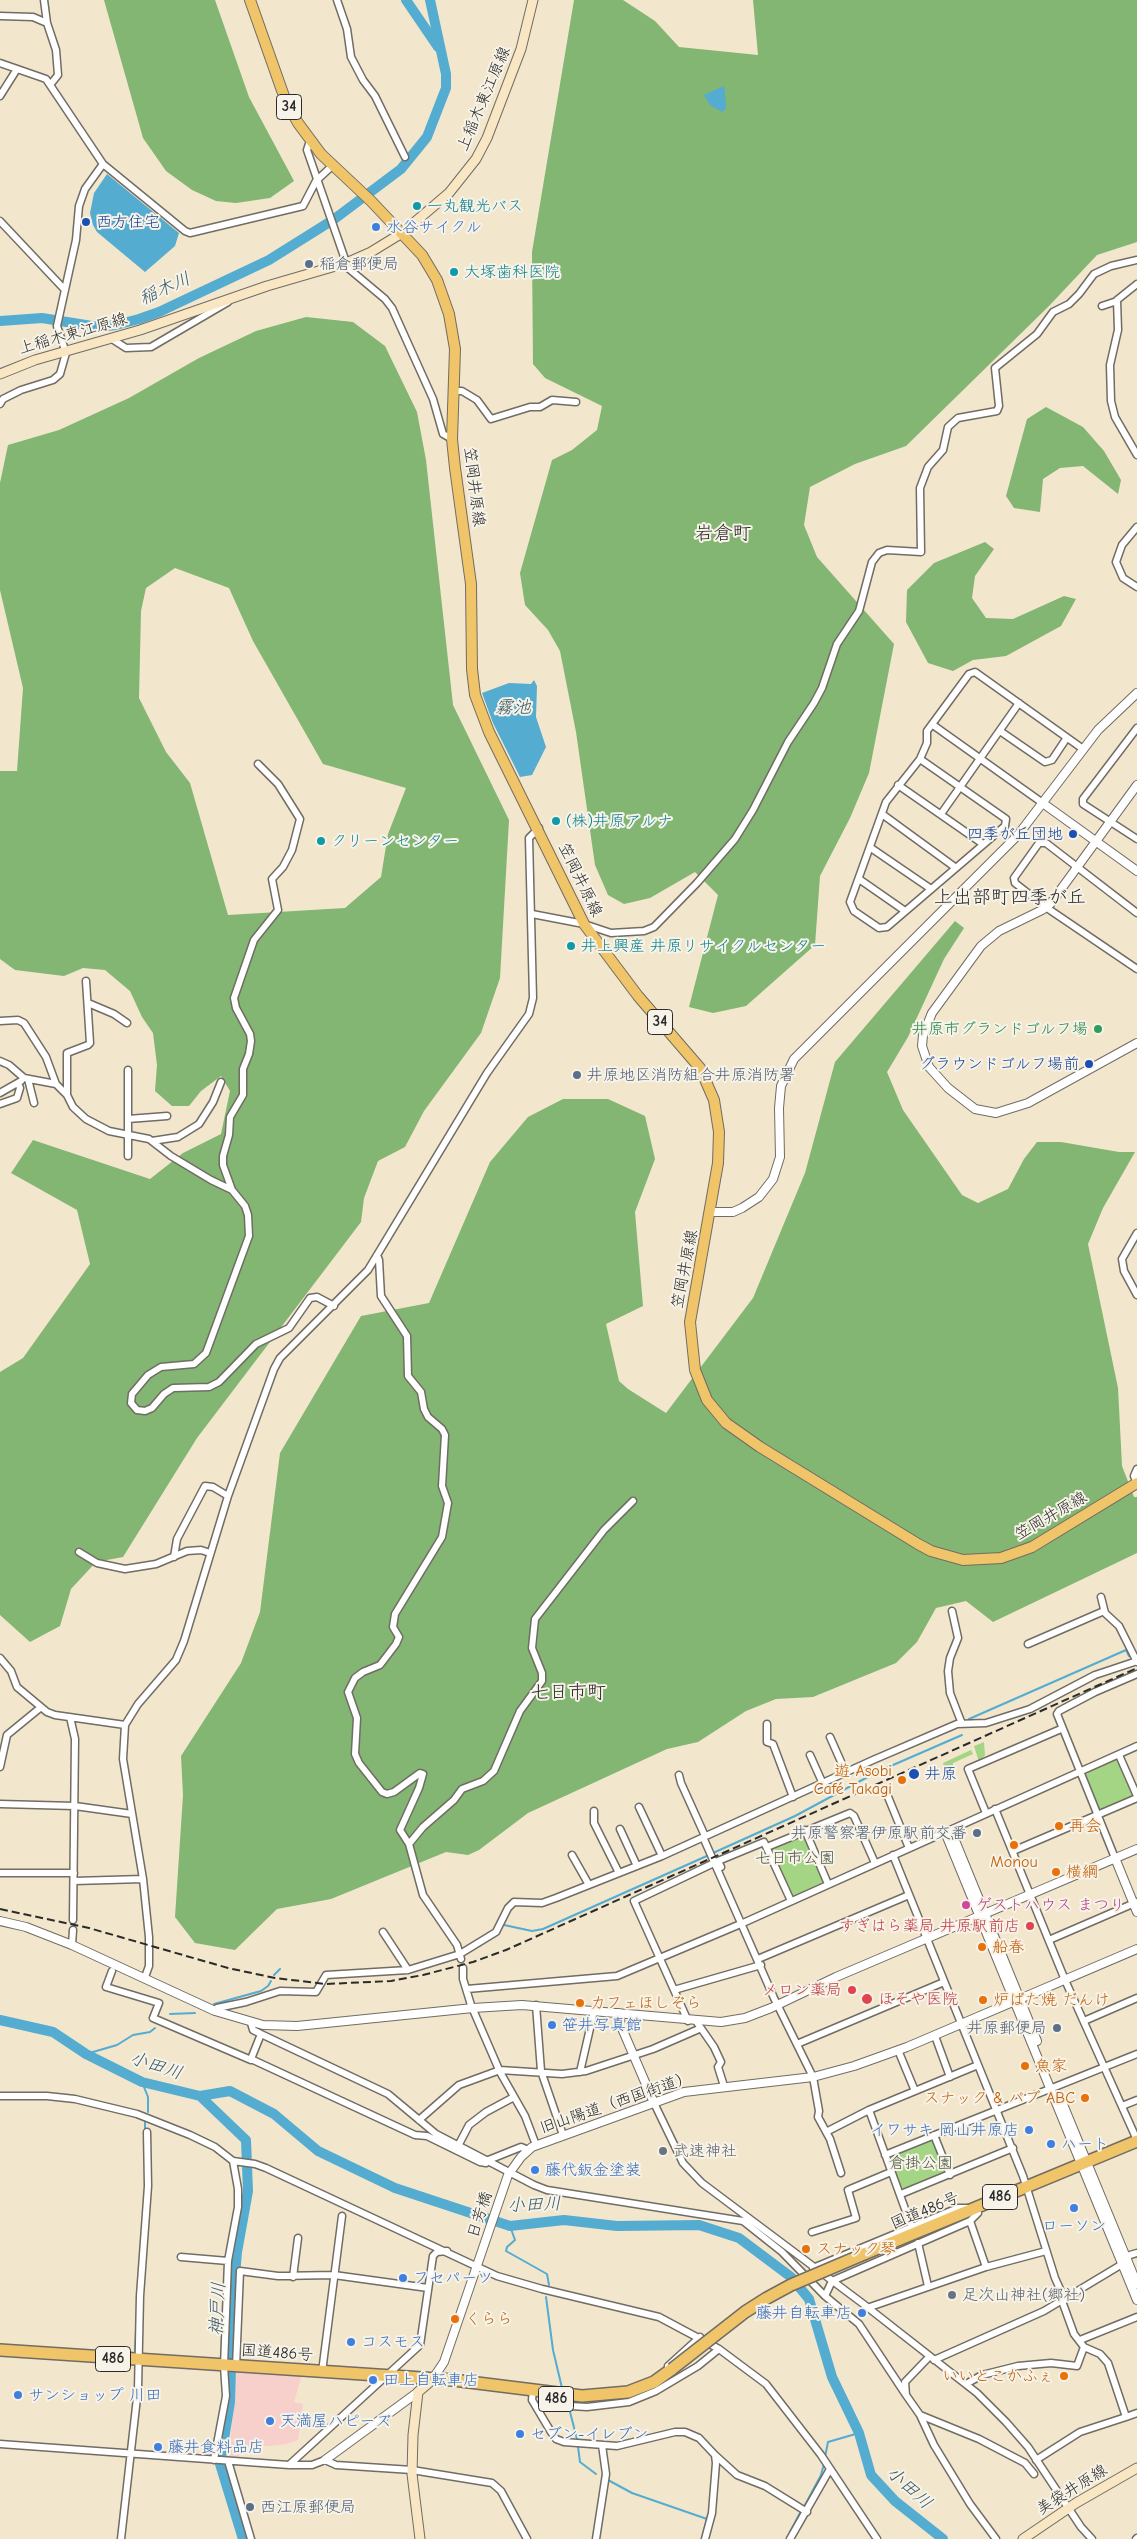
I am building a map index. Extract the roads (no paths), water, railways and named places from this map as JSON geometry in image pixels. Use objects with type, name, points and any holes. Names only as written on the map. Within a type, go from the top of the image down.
[{"type":"highway","name":"国道486号","points":[[0,2350],[385,2376],[432,2380],[452,2385],[564,2397],[628,2392],[654,2382],[674,2371],[745,2312],[791,2285],[974,2214],[1137,2141]]},
{"type":"highway","name":"国道486号","points":[[1085,2165],[1137,2149]]},
{"type":"main road","name":"笠岡井原線","points":[[250,0],[285,99],[310,141],[332,166],[371,201],[402,233],[429,264],[449,314],[455,349],[452,439],[457,491],[471,584],[472,669],[476,694],[488,732],[538,828],[584,924],[632,989],[695,1062],[708,1084],[718,1118],[720,1150],[711,1212],[691,1311],[692,1356],[701,1387],[716,1412],[740,1434],[918,1544],[931,1551],[963,1560],[1001,1558],[1024,1550],[1137,1483]]},
{"type":"main road","name":"上稲木東江原線","points":[[0,374],[35,360],[112,339],[346,262],[372,252],[402,233],[449,193],[476,159],[487,138],[521,49],[533,0]]},
{"type":"main road","points":[[420,2539],[412,2470],[412,2435],[418,2392],[432,2380]]},
{"type":"main road","name":"美袋井原線","points":[[1026,2538],[1069,2508],[1137,2468]]},
{"type":"street","points":[[44,0],[47,24],[56,50],[58,75],[50,85]]},
{"type":"street","points":[[337,0],[347,29],[351,57],[363,80],[375,96],[406,157]]},
{"type":"street","points":[[0,16],[33,17],[47,24]]},
{"type":"street","points":[[0,63],[43,77],[103,164],[185,231],[190,233],[303,206],[316,181],[332,166]]},
{"type":"street","points":[[0,96],[18,69]]},
{"type":"street","points":[[310,141],[307,150],[316,181],[349,270],[392,308],[433,398],[443,434],[452,439]]},
{"type":"street","points":[[0,404],[3,399],[21,390],[59,377],[66,352],[57,326],[76,240],[82,195],[103,164]]},
{"type":"street","points":[[0,221],[64,290]]},
{"type":"street","points":[[532,914],[584,924],[611,933],[644,931],[654,927],[717,861],[735,839],[753,810],[788,742],[822,688],[837,644],[858,611],[872,562],[879,553],[886,550],[921,552],[920,488],[928,467],[943,450],[948,427],[958,418],[997,411],[999,406],[995,368],[1037,334],[1053,312],[1079,294],[1094,274],[1111,266],[1137,260]]},
{"type":"street","points":[[1137,284],[1119,296],[1117,301],[1118,330],[1110,365],[1111,401],[1115,418],[1137,455]]},
{"type":"street","points":[[112,339],[126,348],[151,348],[233,298]]},
{"type":"street","points":[[1102,306],[1117,301]]},
{"type":"street","points":[[454,391],[462,391],[476,400],[491,419],[530,407],[540,407],[552,400],[576,402]]},
{"type":"street","points":[[1137,527],[1122,545],[1116,562],[1123,578],[1137,587]]},
{"type":"street","points":[[920,759],[1006,819],[1005,826],[887,927],[879,928],[854,911],[850,902],[886,802],[920,759],[926,744],[928,731],[969,674],[974,672],[1083,750]]},
{"type":"street","points":[[711,1212],[733,1212],[742,1208],[759,1197],[773,1179],[780,1157],[779,1108],[781,1086],[794,1059],[1018,835],[1044,804],[1111,715],[1137,693]]},
{"type":"street","points":[[941,814],[1019,703]]},
{"type":"street","points":[[933,725],[1137,870]]},
{"type":"street","points":[[1137,728],[1083,799],[1083,804],[1137,839]]},
{"type":"street","points":[[1000,731],[1044,762],[1052,760],[1066,738]]},
{"type":"street","points":[[258,764],[278,784],[300,819],[292,850],[283,867],[272,879],[278,910],[254,940],[234,998],[236,1008],[250,1034],[251,1042],[249,1054],[242,1069],[243,1095],[230,1117],[229,1135],[223,1156],[223,1165],[232,1190],[245,1206],[248,1215],[249,1236],[206,1353],[194,1364],[161,1367],[148,1375],[132,1394],[131,1403],[137,1410],[145,1411],[152,1408],[164,1394],[173,1388],[209,1387],[219,1382],[256,1344],[288,1328],[310,1298],[317,1296],[334,1306]]},
{"type":"street","points":[[898,785],[983,844]]},
{"type":"street","points":[[1137,785],[1047,908],[999,931],[989,938],[932,1013],[923,1035],[922,1046],[925,1057],[934,1074],[974,1109],[1000,1112],[1028,1103],[1137,1043]]},
{"type":"street","points":[[882,814],[956,868]]},
{"type":"street","points":[[145,1977],[149,1966],[149,1937],[143,1879],[123,1759],[125,1725],[138,1704],[176,1660],[184,1641],[228,1496],[274,1369],[280,1358],[368,1270],[487,1073],[529,1014],[533,998],[529,838],[538,828]]},
{"type":"street","points":[[1137,913],[1046,842],[1040,843],[1014,878],[1015,883],[1047,908],[1137,969]]},
{"type":"street","points":[[871,848],[931,889]]},
{"type":"street","points":[[859,879],[905,911]]},
{"type":"street","points":[[67,1095],[67,1053],[88,1046],[90,1043],[86,981]]},
{"type":"street","points":[[88,1003],[114,1014],[127,1023]]},
{"type":"street","points":[[0,1021],[18,1020],[24,1023],[46,1057],[56,1084],[67,1095],[73,1106],[86,1118],[109,1131],[152,1141],[178,1137],[199,1124],[213,1102],[221,1082]]},
{"type":"street","points":[[0,1061],[9,1065],[24,1080],[34,1103]]},
{"type":"street","points":[[128,1070],[128,1156]]},
{"type":"street","points":[[0,1093],[24,1080],[56,1084]]},
{"type":"street","points":[[0,1104],[18,1098],[20,1085],[24,1080]]},
{"type":"street","points":[[128,1119],[167,1116]]},
{"type":"street","points":[[152,1141],[171,1156],[232,1190]]},
{"type":"street","points":[[1137,1233],[1122,1259],[1124,1271],[1137,1295]]},
{"type":"street","points":[[377,1255],[381,1296],[407,1336],[408,1376],[421,1392],[424,1410],[442,1429],[445,1435],[442,1486],[448,1503],[442,1538],[395,1614],[393,1628],[399,1637],[396,1644],[380,1665],[363,1672],[355,1678],[348,1692],[357,1718],[355,1754],[359,1764],[382,1792],[391,1794],[420,1772],[423,1774],[419,1788],[400,1826],[400,1832],[409,1844],[423,1895],[441,1919],[461,1957]]},
{"type":"street","points":[[1137,1469],[1134,1476],[1137,1483]]},
{"type":"street","points":[[174,1557],[177,1539],[205,1486],[213,1487],[228,1496]]},
{"type":"street","points":[[409,1844],[422,1827],[454,1800],[462,1789],[483,1780],[494,1771],[520,1710],[542,1681],[542,1673],[532,1648],[535,1619],[604,1530],[633,1500]]},
{"type":"street","points":[[79,1552],[97,1563],[125,1569],[156,1564],[194,1550],[210,1552]]},
{"type":"street","points":[[215,2011],[217,2008],[246,2002],[280,1991],[316,1992],[326,1975],[408,1970],[461,1957],[496,1932],[508,1908],[514,1902],[542,1903],[589,1885],[662,1856],[846,1773],[962,1724],[986,1723],[1030,1709],[1096,1675],[1137,1662],[1119,1626],[1104,1611],[1101,1597]]},
{"type":"street","points":[[952,1611],[958,1638],[950,1658],[950,1693],[962,1724]]},
{"type":"street","points":[[1028,1644],[1104,1611]]},
{"type":"street","points":[[0,1658],[11,1671],[17,1687],[40,1708],[55,1715],[125,1725]]},
{"type":"street","points":[[1137,1674],[1059,1711],[1057,1714],[1061,1728],[1135,1903],[1137,1912]]},
{"type":"street","points":[[0,1767],[7,1735],[40,1708]]},
{"type":"street","points":[[70,1717],[75,1739],[73,1920]]},
{"type":"street","points":[[767,1724],[767,1742],[773,1744],[793,1797]]},
{"type":"street","points":[[986,1813],[968,1769],[1061,1728]]},
{"type":"street","points":[[830,1737],[846,1773]]},
{"type":"street","points":[[467,1989],[551,1980],[609,1978],[743,1923],[1137,1746]]},
{"type":"street","points":[[810,1755],[822,1784]]},
{"type":"street","points":[[1013,1851],[1137,1797],[1119,1755]]},
{"type":"street","points":[[679,1775],[680,1783],[714,1863],[743,1923],[778,2005],[813,2077],[819,2111],[818,2117],[830,2139],[841,2173]]},
{"type":"street","points":[[886,1792],[909,1848]]},
{"type":"street","points":[[0,1804],[75,1806],[132,1814]]},
{"type":"street","points":[[639,1807],[662,1856]]},
{"type":"street","points":[[995,1809],[1065,1980],[1137,2141]]},
{"type":"street","points":[[594,1811],[594,1823],[619,1873]]},
{"type":"street","points":[[768,1847],[805,1830],[852,1814],[875,1863]]},
{"type":"street","points":[[620,1829],[637,1866]]},
{"type":"street","points":[[805,1830],[828,1884]]},
{"type":"street","points":[[948,1831],[1124,2261],[1137,2300]]},
{"type":"street","points":[[724,1882],[726,1878],[718,1861],[764,1842],[768,1847],[791,1901]]},
{"type":"street","points":[[0,1921],[26,1927],[72,1945],[145,1977],[215,2011],[250,2023],[278,2027],[473,2008],[536,2005],[694,2023],[721,2022],[745,2018],[778,2005],[836,1977],[1137,1849]]},
{"type":"street","points":[[572,1855],[589,1885]]},
{"type":"street","points":[[893,1855],[1013,2148],[1064,2300],[1070,2327],[1084,2347],[1100,2354],[1108,2363],[1126,2417]]},
{"type":"street","points":[[714,1863],[634,1901],[674,1990],[694,2023],[714,2047],[721,2062],[718,2067],[724,2086]]},
{"type":"street","points":[[0,1872],[74,1873]]},
{"type":"street","points":[[74,1882],[143,1879]]},
{"type":"street","points":[[674,1990],[760,1962],[909,1895]]},
{"type":"street","points":[[1049,1940],[1135,1903]]},
{"type":"street","points":[[72,1945],[73,1930]]},
{"type":"street","points":[[383,1932],[408,1970]]},
{"type":"street","name":"旧山陽道（西国街道）","points":[[509,2174],[528,2150],[563,2135],[684,2092],[813,2077],[836,2072],[935,2036],[1137,1949]]},
{"type":"street","points":[[463,1968],[463,1979],[473,2008],[536,2145]]},
{"type":"street","points":[[112,1971],[106,1987],[159,2003],[153,2018],[251,2060],[415,2135],[427,2136],[480,2162],[487,2161],[521,2146],[528,2150]]},
{"type":"street","points":[[797,2044],[944,1982]]},
{"type":"street","points":[[1084,2021],[1137,1998]]},
{"type":"street","points":[[536,2005],[541,2071],[563,2135]]},
{"type":"street","points":[[580,2072],[594,2011]]},
{"type":"street","points":[[619,2013],[621,2026],[654,2103],[690,2171],[702,2183],[966,2384],[1006,2422],[1036,2460],[1092,2539]]},
{"type":"street","points":[[250,2023],[253,2030],[388,2094],[436,2134],[526,2182],[547,2190],[740,2219],[782,2252],[825,2296],[859,2324],[920,2415],[934,2445],[970,2504],[996,2539]]},
{"type":"street","points":[[419,2120],[459,2085],[500,2070],[541,2071],[562,2074],[580,2072],[634,2056],[694,2023]]},
{"type":"street","points":[[251,2060],[261,2034]]},
{"type":"street","points":[[935,2036],[950,2077]]},
{"type":"street","points":[[898,2050],[915,2091]]},
{"type":"street","points":[[885,2154],[1137,2054]]},
{"type":"street","points":[[826,2132],[869,2110],[978,2065]]},
{"type":"street","points":[[0,2096],[61,2097],[113,2107],[190,2135],[214,2147],[235,2161],[252,2163],[517,2283],[643,2311],[659,2317],[719,2349],[766,2384],[821,2455],[876,2539]]},
{"type":"street","points":[[458,2146],[469,2125],[486,2112],[514,2097]]},
{"type":"street","points":[[1122,2106],[1137,2100]]},
{"type":"street","points":[[869,2110],[912,2228]]},
{"type":"street","points":[[122,2539],[138,2389],[148,2186],[147,2132]]},
{"type":"street","points":[[934,2135],[950,2175]]},
{"type":"street","points":[[901,2194],[1013,2148]]},
{"type":"street","points":[[230,2366],[228,2261],[238,2200],[235,2161]]},
{"type":"street","points":[[812,2232],[856,2218],[848,2190],[891,2172]]},
{"type":"street","name":"日芳橋","points":[[432,2380],[444,2362],[509,2174]]},
{"type":"street","points":[[813,2268],[958,2208],[974,2214]]},
{"type":"street","points":[[825,2296],[832,2281],[918,2243],[974,2214]]},
{"type":"street","points":[[974,2214],[986,2267]]},
{"type":"street","points":[[322,2372],[342,2216]]},
{"type":"street","points":[[293,2277],[298,2238]]},
{"type":"street","points":[[918,2243],[928,2286]]},
{"type":"street","points":[[289,2465],[420,2345],[433,2256],[437,2252],[447,2251]]},
{"type":"street","points":[[867,2308],[986,2267],[1046,2251]]},
{"type":"street","points":[[782,2252],[796,2259],[800,2258]]},
{"type":"street","points":[[906,2395],[905,2382],[931,2358],[1023,2322],[1064,2300],[1137,2253]]},
{"type":"street","points":[[181,2257],[228,2261]]},
{"type":"street","points":[[1124,2261],[1137,2284]]},
{"type":"street","points":[[215,2460],[230,2366],[240,2271],[293,2277],[334,2275],[428,2288]]},
{"type":"street","points":[[1080,2340],[1137,2317]]},
{"type":"street","points":[[700,2338],[667,2368],[641,2382],[615,2390],[572,2391],[564,2397],[570,2406],[587,2407],[629,2402],[664,2387],[698,2366],[719,2349]]},
{"type":"street","points":[[966,2384],[982,2375],[1018,2366],[1052,2363],[1077,2366],[1084,2347]]},
{"type":"street","points":[[0,2444],[227,2461],[312,2465],[325,2460],[418,2392]]},
{"type":"street","points":[[533,2393],[534,2402],[556,2438],[578,2443],[617,2446],[675,2432],[685,2432],[699,2438],[737,2475],[765,2486],[807,2512]]},
{"type":"street","points":[[1036,2460],[1080,2432],[1137,2413]]},
{"type":"street","points":[[920,2415],[1010,2455],[1025,2463],[1034,2474]]},
{"type":"street","points":[[596,2539],[606,2474],[602,2445]]},
{"type":"street","points":[[705,2539],[712,2512],[715,2454]]},
{"type":"street","points":[[325,2460],[336,2465],[412,2470],[492,2483],[498,2487],[527,2539]]},
{"type":"street","points":[[227,2461],[251,2539]]},
{"type":"street","points":[[790,2539],[807,2512],[829,2468]]},
{"type":"water","points":[[724,86],[726,109],[722,112],[710,105],[704,95]]},
{"type":"water","points":[[107,174],[179,233],[175,246],[145,272],[97,232],[93,225],[90,213],[94,193]]},
{"type":"water","name":"霧池","points":[[534,680],[537,686],[536,717],[546,747],[532,775],[520,777],[493,723],[482,693],[509,683],[531,684]]},
{"type":"waterway","points":[[406,0],[438,47]]},
{"type":"waterway","name":"稲木川","points":[[333,220],[401,169],[427,137],[446,88],[446,74],[430,0]]},
{"type":"waterway","name":"稲木川","points":[[0,321],[42,318],[98,327],[139,319],[159,312],[269,260],[328,223]]},
{"type":"waterway","points":[[969,1719],[1126,1650],[1129,1656]]},
{"type":"waterway","points":[[713,1853],[795,1816],[877,1772],[962,1735]]},
{"type":"waterway","points":[[504,1925],[532,1931],[543,1929],[709,1855]]},
{"type":"waterway","points":[[274,1975],[280,1969]]},
{"type":"waterway","points":[[214,2004],[261,1991],[271,1981]]},
{"type":"waterway","points":[[170,2014],[195,2013]]},
{"type":"waterway","name":"小田川","points":[[0,2020],[53,2032],[86,2054],[142,2082],[200,2096],[230,2091],[274,2114],[318,2151],[395,2188],[510,2226],[564,2220],[617,2226],[699,2225],[739,2238],[791,2277],[809,2299],[832,2377],[859,2433],[871,2475],[895,2501],[943,2539]]},
{"type":"waterway","points":[[86,2054],[117,2045],[133,2035],[150,2032],[155,2028]]},
{"type":"waterway","points":[[142,2082],[148,2097],[148,2112]]},
{"type":"waterway","name":"神戸川","points":[[200,2096],[246,2140],[248,2191],[237,2252],[233,2298],[230,2402],[220,2464],[243,2539]]},
{"type":"waterway","points":[[145,2122],[145,2131]]},
{"type":"waterway","points":[[510,2226],[515,2240],[507,2247],[506,2251],[547,2274],[549,2285]]},
{"type":"waterway","points":[[546,2297],[553,2350],[562,2388]]},
{"type":"waterway","points":[[135,2351],[136,2331]]},
{"type":"waterway","points":[[569,2408],[577,2439],[580,2462],[596,2474]]},
{"type":"waterway","points":[[825,2457],[828,2442],[859,2433]]},
{"type":"waterway","points":[[805,2505],[821,2475],[824,2464]]},
{"type":"waterway","points":[[608,2480],[632,2493],[707,2519],[702,2539]]},
{"type":"waterway","points":[[790,2532],[801,2511]]},
{"type":"railway","points":[[0,1909],[89,1928],[228,1968],[275,1978],[326,1984],[391,1981],[423,1975],[473,1962],[506,1950],[1137,1668]]},
{"type":"place","name":"一丸観光バス","points":[[417,206]]},
{"type":"place","name":"西方住宅","points":[[86,222]]},
{"type":"place","name":"水谷サイクル","points":[[376,227]]},
{"type":"place","name":"稲倉郵便局","points":[[309,264]]},
{"type":"place","name":"大塚歯科医院","points":[[454,272]]},
{"type":"place","name":"(株)井原アルナ","points":[[556,821]]},
{"type":"place","name":"四季が丘団地","points":[[1073,834]]},
{"type":"place","name":"クリーンセンター","points":[[321,841]]},
{"type":"place","name":"井上興産 井原リサイクルセンター","points":[[571,946]]},
{"type":"place","name":"井原市グランドゴルフ場","points":[[1098,1029]]},
{"type":"place","name":"グラウンドゴルフ場前","points":[[1089,1064]]},
{"type":"place","name":"井原地区消防組合井原消防署","points":[[577,1075]]},
{"type":"place","name":"井原","points":[[914,1774]]},
{"type":"place","name":"遊 Asobi Café Takagi","points":[[902,1780]]},
{"type":"place","name":"再会","points":[[1059,1826]]},
{"type":"place","name":"井原警察署伊原駅前交番","points":[[977,1833]]},
{"type":"place","name":"Monou","points":[[1014,1845]]},
{"type":"place","name":"横綱","points":[[1056,1872]]},
{"type":"place","name":"ゲストハウス まつり","points":[[966,1905]]},
{"type":"place","name":"すぎはら薬局 井原駅前店","points":[[1030,1926]]},
{"type":"place","name":"船春","points":[[982,1947]]},
{"type":"place","name":"メロン薬局","points":[[852,1990]]},
{"type":"place","name":"ほそや医院","points":[[867,1999]]},
{"type":"place","name":"炉ばた焼 だんけ","points":[[983,2000]]},
{"type":"place","name":"カフェほしぞら","points":[[580,2003]]},
{"type":"place","name":"笹井写真館","points":[[552,2025]]},
{"type":"place","name":"井原郵便局","points":[[1057,2028]]},
{"type":"place","name":"魚家","points":[[1025,2066]]},
{"type":"place","name":"スナック & パブ ABC","points":[[1085,2098]]},
{"type":"place","name":"イワサキ 岡山井原店","points":[[1029,2130]]},
{"type":"place","name":"ハート","points":[[1051,2144]]},
{"type":"place","name":"武速神社","points":[[663,2151]]},
{"type":"place","name":"藤代鈑金塗装","points":[[535,2170]]},
{"type":"place","name":"ローソン","points":[[1074,2208]]},
{"type":"place","name":"スナック琴","points":[[806,2249]]},
{"type":"place","name":"フセパーツ","points":[[403,2278]]},
{"type":"place","name":"足次山神社(郷社)","points":[[952,2295]]},
{"type":"place","name":"藤井自転車店","points":[[862,2313]]},
{"type":"place","name":"くらら","points":[[455,2319]]},
{"type":"place","name":"コスモス","points":[[351,2342]]},
{"type":"place","name":"いいとこかふぇ","points":[[1064,2376]]},
{"type":"place","name":"田上自転車店","points":[[373,2380]]},
{"type":"place","name":"サンショップ 川田","points":[[18,2395]]},
{"type":"place","name":"天満屋ハピーズ","points":[[270,2421]]},
{"type":"place","name":"セブン-イレブン","points":[[520,2434]]},
{"type":"place","name":"藤井食料品店","points":[[158,2447]]},
{"type":"place","name":"西江原郵便局","points":[[250,2507]]},
{"type":"district","name":"岩倉町","points":[[723,534]]},
{"type":"district","name":"上出部町四季が丘","points":[[1010,898]]},
{"type":"district","name":"七日市町","points":[[568,1693]]},
{"type":"park label","name":"七日市公園","points":[[795,1858]]},
{"type":"park label","name":"倉掛公園","points":[[921,2163]]}]
